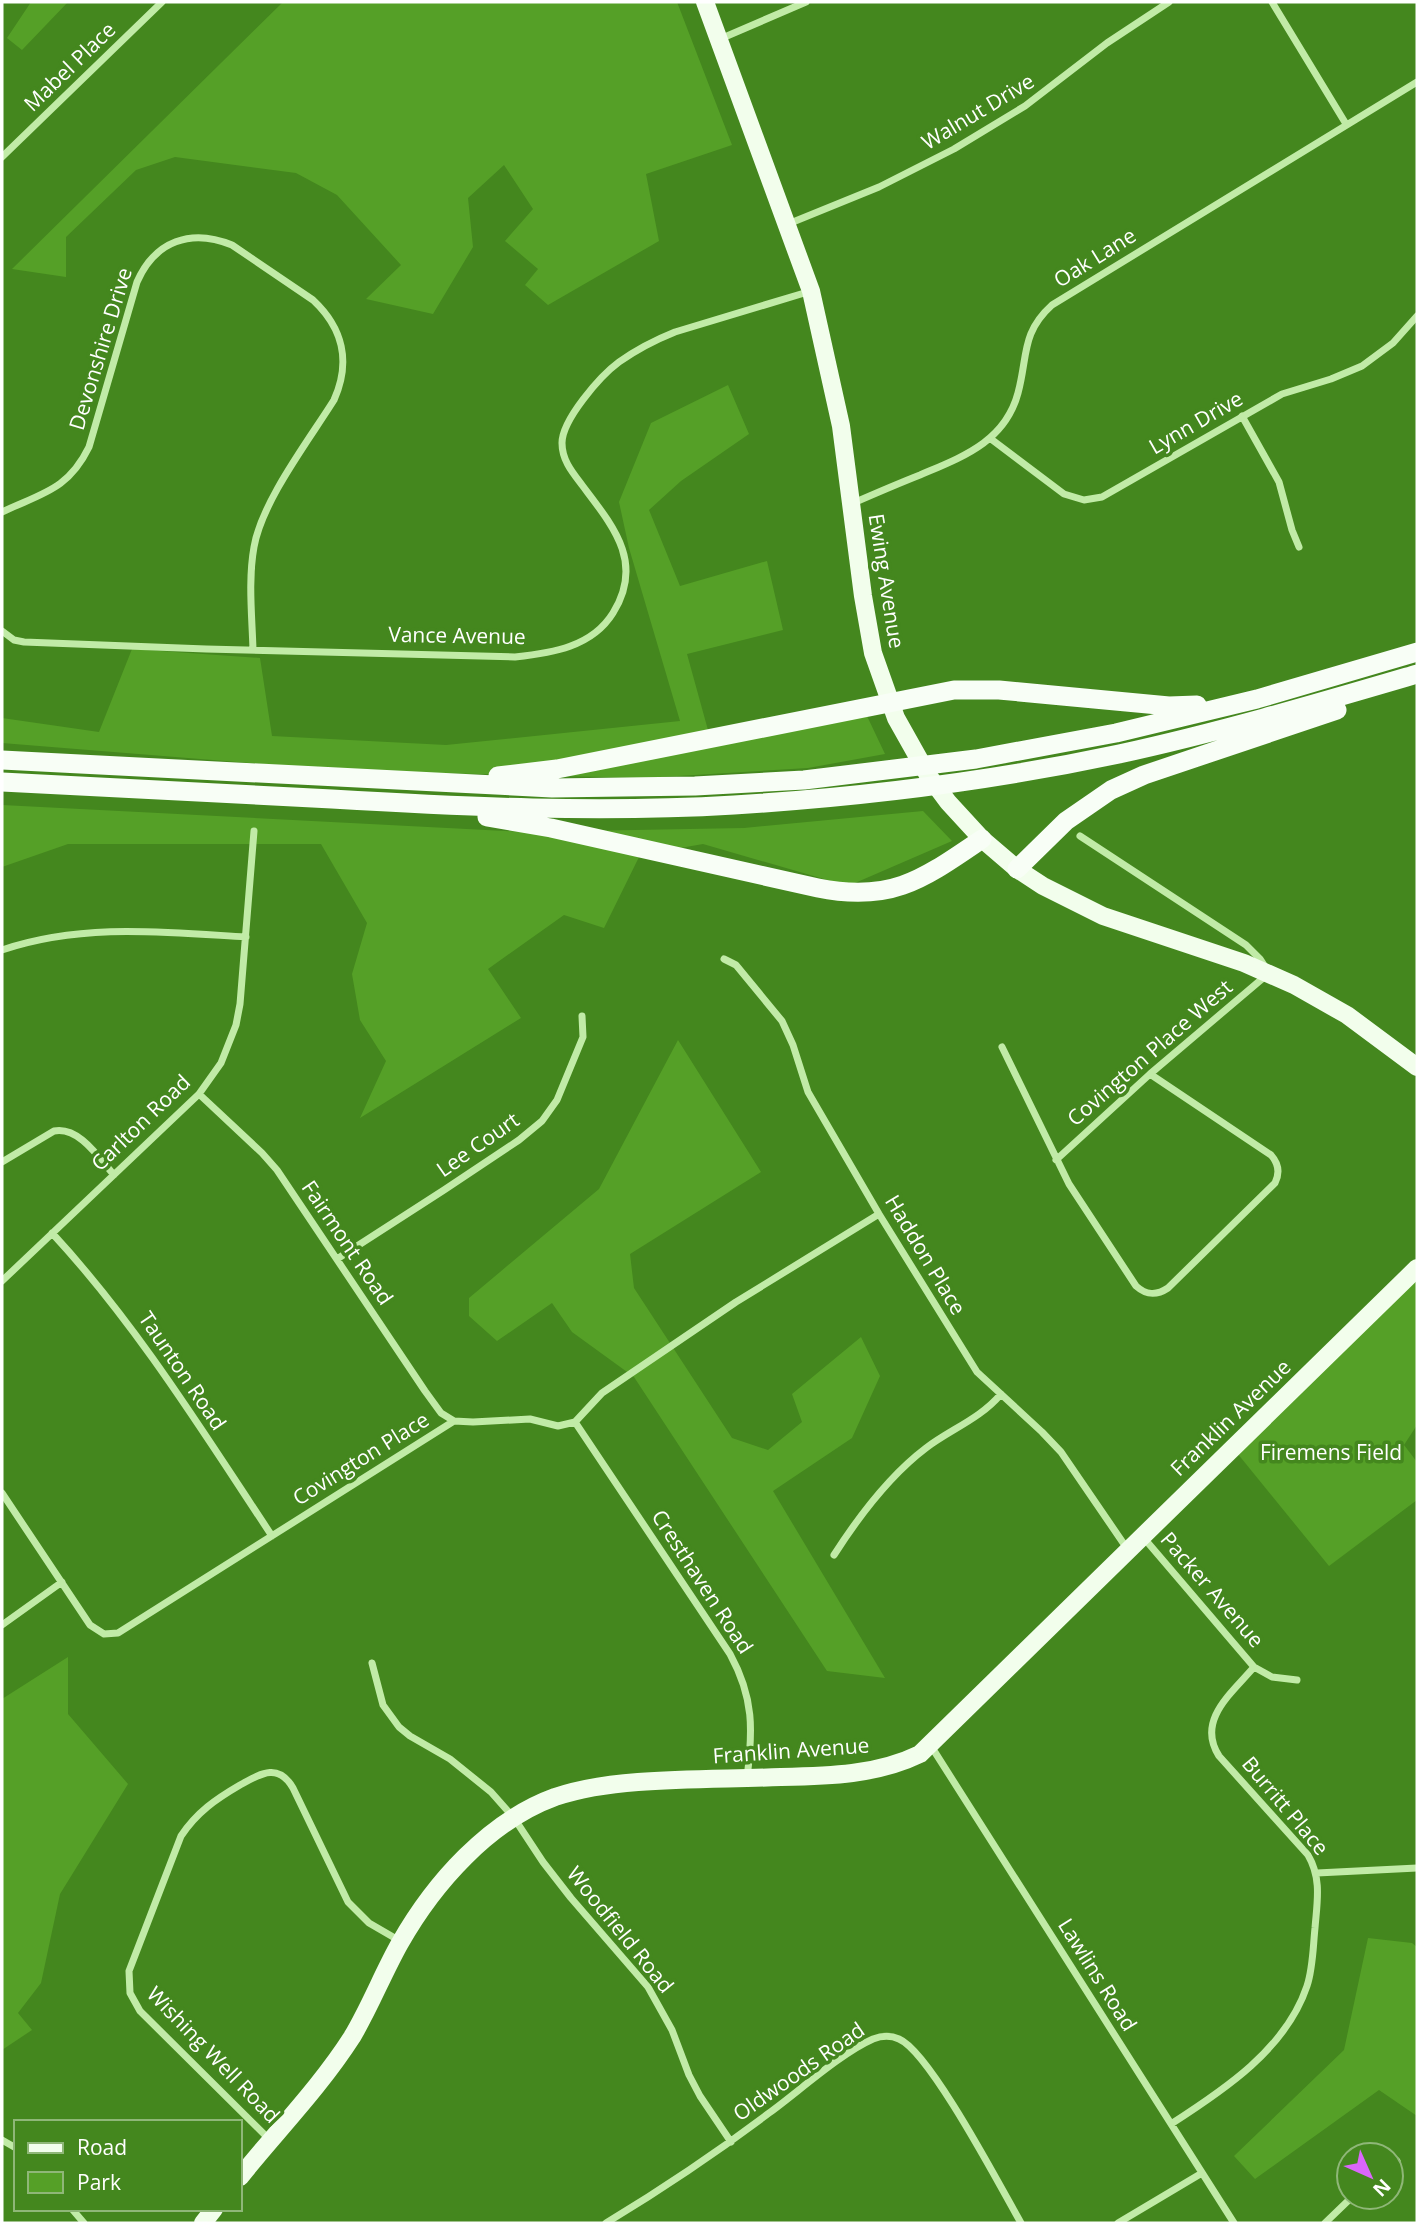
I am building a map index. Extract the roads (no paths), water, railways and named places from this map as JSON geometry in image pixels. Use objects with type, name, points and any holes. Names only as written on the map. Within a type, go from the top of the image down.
[{"type":"highway","points":[[2,760],[552,788],[695,786],[804,780],[904,769],[1047,747],[1256,699],[1417,652]]},
{"type":"highway","points":[[410,782],[557,769],[939,692],[984,689],[1188,706],[1237,697],[1394,659]]},
{"type":"highway","points":[[2,782],[421,804],[588,809],[671,808],[805,800],[916,788],[1050,768],[1262,719],[1417,674]]},
{"type":"highway","points":[[1017,869],[1081,809],[1128,781],[1417,683]]},
{"type":"highway","points":[[421,804],[551,828],[850,894],[882,892],[911,883],[982,839]]},
{"type":"main road","name":"Ewing Avenue","points":[[705,2],[811,291],[841,426],[869,635],[889,702],[928,775],[953,808],[982,839],[1017,869],[1043,886],[1086,909],[1269,974],[1348,1015],[1417,1067]]},
{"type":"main road","name":"Franklin Avenue","points":[[242,2175],[352,2036],[401,1942],[433,1894],[452,1871],[491,1834],[514,1818],[555,1797],[600,1786],[858,1773],[905,1761],[931,1746],[1417,1268]]},
{"type":"street","name":"Mabel Place","points":[[2,157],[162,2]]},
{"type":"street","points":[[719,40],[806,2]]},
{"type":"street","name":"Walnut Drive","points":[[788,224],[878,187],[954,149],[1026,106],[1107,43],[1169,2]]},
{"type":"street","points":[[1272,2],[1346,124]]},
{"type":"street","name":"Oak Lane","points":[[851,503],[965,456],[991,439],[1014,405],[1029,335],[1042,314],[1052,305],[1417,82]]},
{"type":"street","name":"Devonshire Drive","points":[[2,512],[57,487],[68,479],[83,460],[137,282],[149,261],[168,245],[192,237],[206,237],[232,245],[324,310],[339,336],[344,362],[340,387],[334,400],[272,498],[257,531],[251,567],[253,650]]},
{"type":"street","name":"Vance Avenue","points":[[2,631],[14,640],[24,642],[515,657],[560,650],[589,638],[610,619],[617,607],[626,567],[624,552],[613,526],[574,475],[564,455],[563,434],[571,415],[615,365],[654,340],[811,291]]},
{"type":"street","name":"Lynn Drive","points":[[991,439],[1064,494],[1093,500],[1110,493],[1282,394],[1362,366],[1393,343],[1416,320]]},
{"type":"street","points":[[1242,416],[1279,482],[1299,547]]},
{"type":"street","name":"Carlton Road","points":[[2,1281],[199,1094],[221,1063],[236,1024],[240,1004],[254,831]]},
{"type":"street","name":"Ewing Avenue","points":[[1080,836],[1246,945],[1260,959],[1269,974]]},
{"type":"street","points":[[2,950],[41,939],[108,930],[246,937]]},
{"type":"street","name":"Haddon Place","points":[[724,959],[736,965],[782,1021],[808,1092],[977,1372],[1061,1452],[1128,1551]]},
{"type":"street","name":"Covington Place West","points":[[1056,1160],[1150,1073],[1269,974]]},
{"type":"street","name":"Lee Court","points":[[337,1259],[519,1140],[542,1121],[556,1100],[583,1037],[582,1016]]},
{"type":"street","points":[[1002,1047],[1056,1160],[1101,1235],[1136,1286],[1142,1291],[1154,1294],[1168,1288],[1275,1184],[1279,1171],[1271,1155],[1150,1073]]},
{"type":"street","name":"Fairmont Road","points":[[199,1094],[277,1170],[425,1391],[441,1413],[454,1421]]},
{"type":"street","points":[[2,1162],[61,1129],[76,1134],[114,1175]]},
{"type":"street","points":[[575,1422],[602,1393],[736,1302],[879,1213]]},
{"type":"street","name":"Taunton Road","points":[[52,1233],[101,1287],[143,1343],[272,1535]]},
{"type":"street","points":[[834,1555],[849,1532],[909,1461],[982,1413],[1001,1394]]},
{"type":"street","name":"Covington Place","points":[[2,1493],[90,1625],[97,1631],[111,1634],[118,1633],[454,1421],[530,1419],[558,1426],[575,1422]]},
{"type":"street","name":"Cresthaven Road","points":[[575,1422],[742,1675],[752,1726],[747,1778]]},
{"type":"street","name":"Packer Avenue","points":[[1142,1536],[1254,1667],[1272,1677],[1297,1680]]},
{"type":"street","points":[[2,1625],[62,1582]]},
{"type":"street","name":"Woodfield Road","points":[[372,1663],[383,1705],[399,1727],[471,1774],[514,1818],[543,1863],[648,1987],[672,2030],[700,2096],[731,2142]]},
{"type":"street","name":"Packer Avenue","points":[[1219,1709],[1254,1667]]},
{"type":"street","name":"Burritt Place","points":[[1171,2124],[1200,2106],[1262,2057],[1290,2020],[1307,1986],[1312,1963],[1317,1873],[1308,1855],[1214,1748],[1210,1730],[1219,1709]]},
{"type":"street","name":"Lawlins Road","points":[[931,1746],[1234,2223]]},
{"type":"street","name":"Wishing Well Road","points":[[270,2140],[140,2011],[130,1993],[129,1971],[181,1836],[202,1809],[214,1801],[261,1774],[276,1773],[293,1788],[348,1902],[369,1923],[401,1942]]},
{"type":"street","points":[[1317,1873],[1417,1868]]},
{"type":"street","name":"Oldwoods Road","points":[[606,2223],[664,2188],[731,2142],[848,2055],[874,2039],[891,2036],[907,2044],[929,2066],[1021,2223]]},
{"type":"street","points":[[1118,2223],[1202,2173]]},
{"type":"park label","name":"Firemens Field","points":[[1331,1453]]}]
